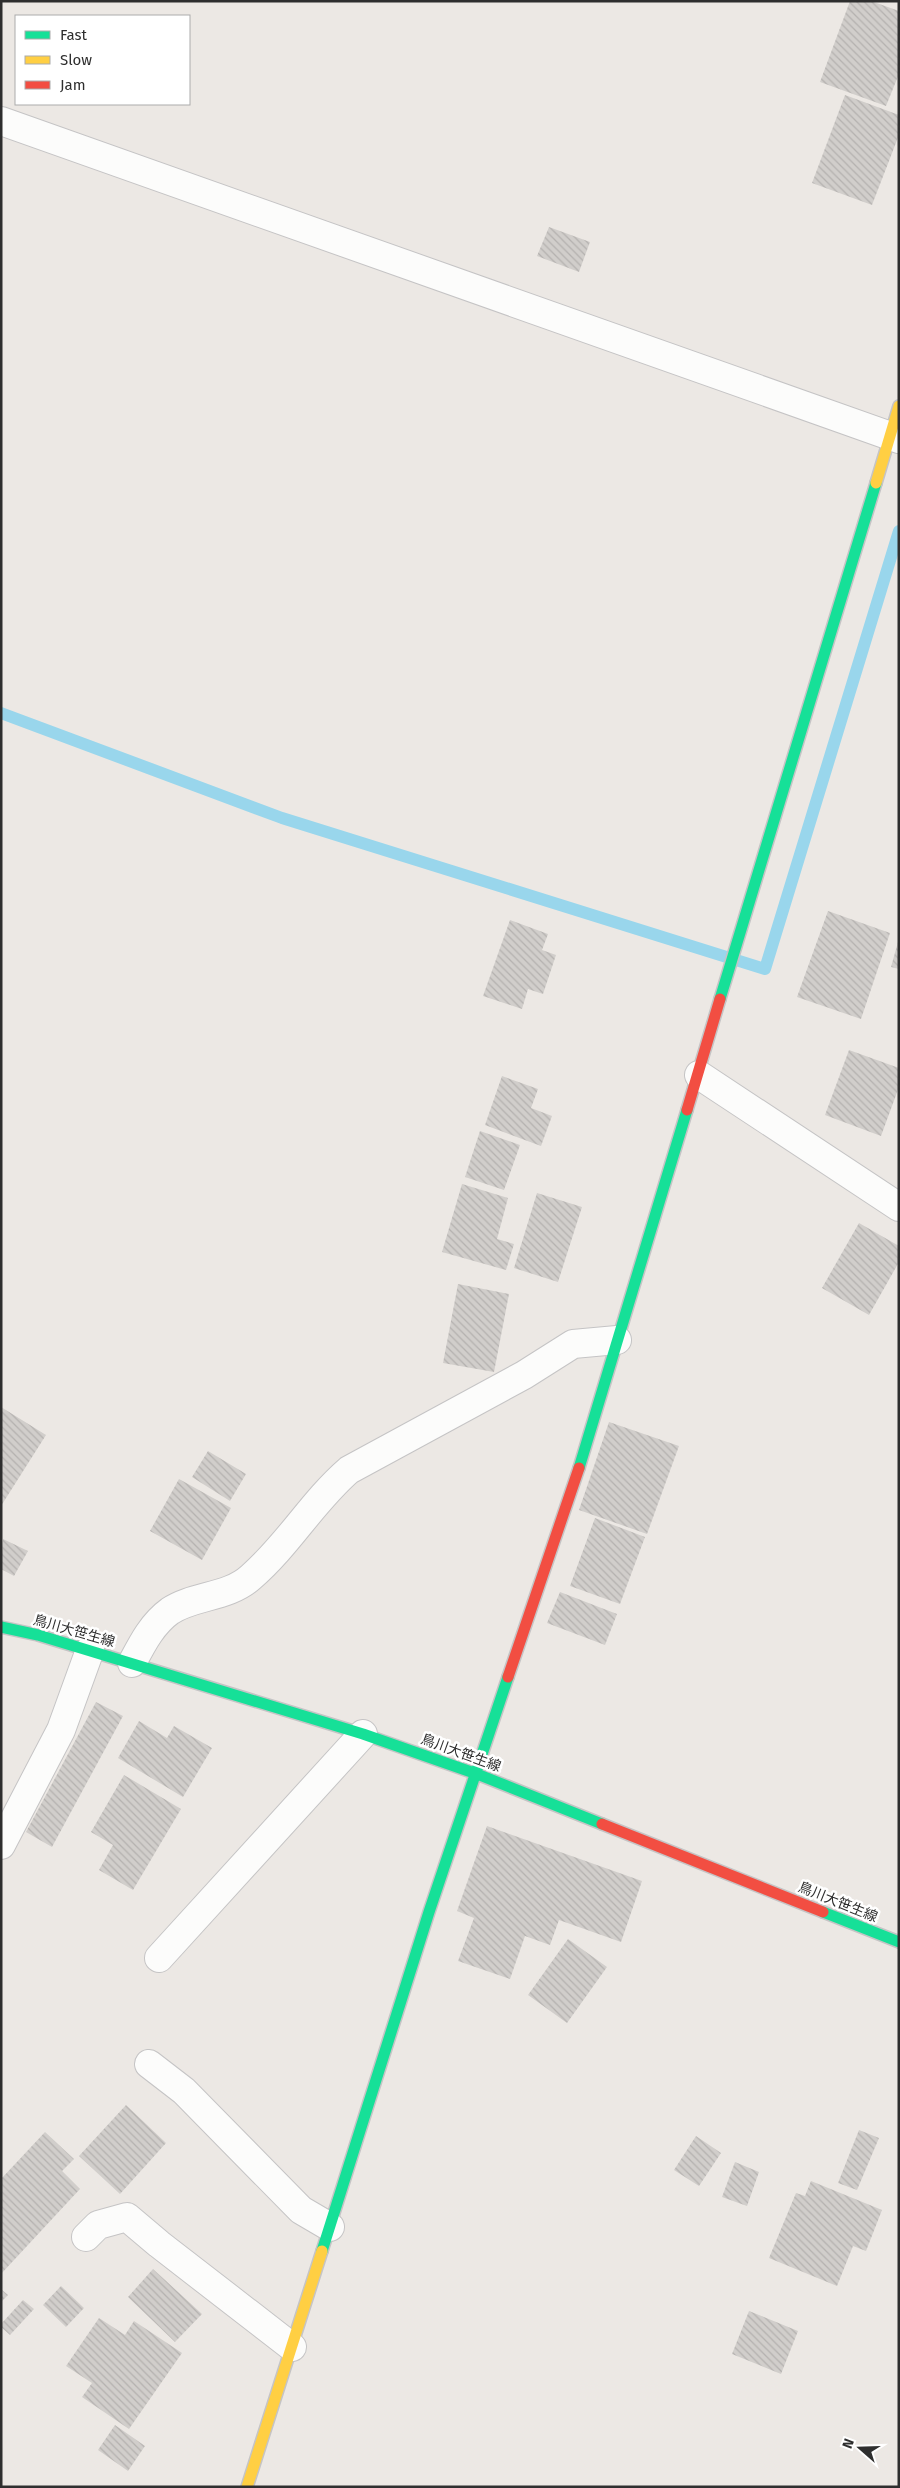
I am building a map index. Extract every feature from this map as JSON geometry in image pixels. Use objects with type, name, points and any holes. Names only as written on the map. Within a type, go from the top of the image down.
[{"type":"street","points":[[1,121],[894,437]]},
{"type":"street","points":[[247,2487],[429,1912],[586,1446],[894,437],[899,406]]},
{"type":"street","points":[[699,1075],[899,1207]]},
{"type":"street","points":[[132,1663],[154,1626],[171,1611],[218,1595],[239,1586],[250,1578],[282,1546],[330,1486],[349,1470],[524,1375],[572,1344],[617,1340]]},
{"type":"street","name":"鳥川大笹生線","points":[[1,1627],[90,1650],[364,1734],[477,1774],[899,1942]]},
{"type":"street","points":[[1,1845],[61,1730],[90,1650]]},
{"type":"street","points":[[159,1958],[364,1734]]},
{"type":"street","points":[[149,2064],[184,2091],[301,2210],[330,2227]]},
{"type":"street","points":[[86,2237],[98,2225],[127,2217],[158,2244],[292,2346]]},
{"type":"building","points":[[850,1],[871,1],[899,11],[899,74],[886,106],[820,82]]},
{"type":"building","points":[[845,95],[899,115],[899,135],[872,205],[812,183]]},
{"type":"building","points":[[549,227],[590,242],[579,272],[537,256]]},
{"type":"building","points":[[828,911],[890,933],[861,1019],[797,997]]},
{"type":"building","points":[[510,920],[548,934],[542,950],[556,955],[543,994],[528,989],[522,1009],[483,996]]},
{"type":"building","points":[[899,942],[899,969],[891,967]]},
{"type":"building","points":[[849,1050],[899,1068],[899,1087],[881,1136],[825,1115]]},
{"type":"building","points":[[502,1076],[538,1089],[531,1108],[552,1116],[541,1146],[485,1125]]},
{"type":"building","points":[[480,1131],[520,1145],[504,1190],[465,1177]]},
{"type":"building","points":[[462,1184],[508,1198],[497,1239],[514,1244],[506,1270],[442,1252]]},
{"type":"building","points":[[537,1193],[582,1207],[558,1282],[514,1268]]},
{"type":"building","points":[[859,1223],[899,1246],[899,1262],[869,1315],[822,1288]]},
{"type":"building","points":[[458,1284],[509,1294],[494,1372],[443,1363]]},
{"type":"building","points":[[1,1407],[46,1435],[1,1506]]},
{"type":"building","points":[[609,1422],[679,1446],[647,1534],[579,1510]]},
{"type":"building","points":[[208,1451],[246,1474],[230,1501],[192,1477]]},
{"type":"building","points":[[179,1479],[231,1508],[202,1560],[150,1531]]},
{"type":"building","points":[[595,1518],[645,1537],[620,1604],[570,1586]]},
{"type":"building","points":[[3,1539],[28,1551],[14,1576],[1,1569]]},
{"type":"building","points":[[560,1592],[617,1614],[605,1645],[547,1623]]},
{"type":"building","points":[[96,1702],[123,1716],[52,1847],[26,1832]]},
{"type":"building","points":[[139,1721],[167,1738],[174,1726],[212,1748],[183,1797],[118,1758]]},
{"type":"building","points":[[124,1775],[181,1809],[133,1890],[99,1870],[113,1845],[91,1832]]},
{"type":"building","points":[[487,1826],[642,1881],[621,1942],[559,1920],[550,1945],[525,1936],[510,1979],[458,1961],[474,1918],[457,1911]]},
{"type":"building","points":[[568,1939],[607,1967],[567,2023],[528,1995]]},
{"type":"building","points":[[126,2105],[166,2143],[120,2194],[79,2156]]},
{"type":"building","points":[[859,2130],[879,2138],[857,2190],[838,2183]]},
{"type":"building","points":[[45,2132],[74,2159],[62,2171],[80,2189],[1,2274],[1,2179]]},
{"type":"building","points":[[696,2136],[721,2153],[699,2186],[674,2170]]},
{"type":"building","points":[[735,2162],[759,2172],[747,2206],[722,2197]]},
{"type":"building","points":[[811,2181],[882,2210],[866,2251],[853,2246],[837,2286],[769,2258],[796,2193],[805,2196]]},
{"type":"building","points":[[153,2269],[202,2314],[175,2342],[128,2297]]},
{"type":"building","points":[[61,2286],[84,2308],[66,2327],[43,2305]]},
{"type":"building","points":[[1,2289],[8,2295],[1,2302]]},
{"type":"building","points":[[23,2300],[34,2309],[10,2335],[1,2327],[1,2324]]},
{"type":"building","points":[[749,2311],[798,2331],[781,2374],[732,2354]]},
{"type":"building","points":[[99,2318],[125,2335],[134,2321],[182,2353],[129,2429],[82,2397],[92,2383],[66,2366]]},
{"type":"building","points":[[115,2425],[145,2446],[128,2471],[98,2450]]},
{"type":"waterway","points":[[1,713],[282,818],[765,969],[899,531]]},
{"type":"traffic: fast","points":[[720,999],[876,483]]},
{"type":"traffic: fast","points":[[579,1468],[687,1110]]},
{"type":"traffic: fast","points":[[1,1627],[38,1635],[363,1734],[477,1774],[602,1824]]},
{"type":"traffic: fast","points":[[322,2251],[429,1912],[508,1677]]},
{"type":"traffic: fast","points":[[823,1912],[899,1942]]},
{"type":"traffic: slow","points":[[876,483],[899,406]]},
{"type":"traffic: slow","points":[[247,2487],[322,2251]]},
{"type":"traffic: jam","points":[[687,1110],[720,999]]},
{"type":"traffic: jam","points":[[508,1677],[579,1468]]},
{"type":"traffic: jam","points":[[602,1824],[823,1912]]}]
